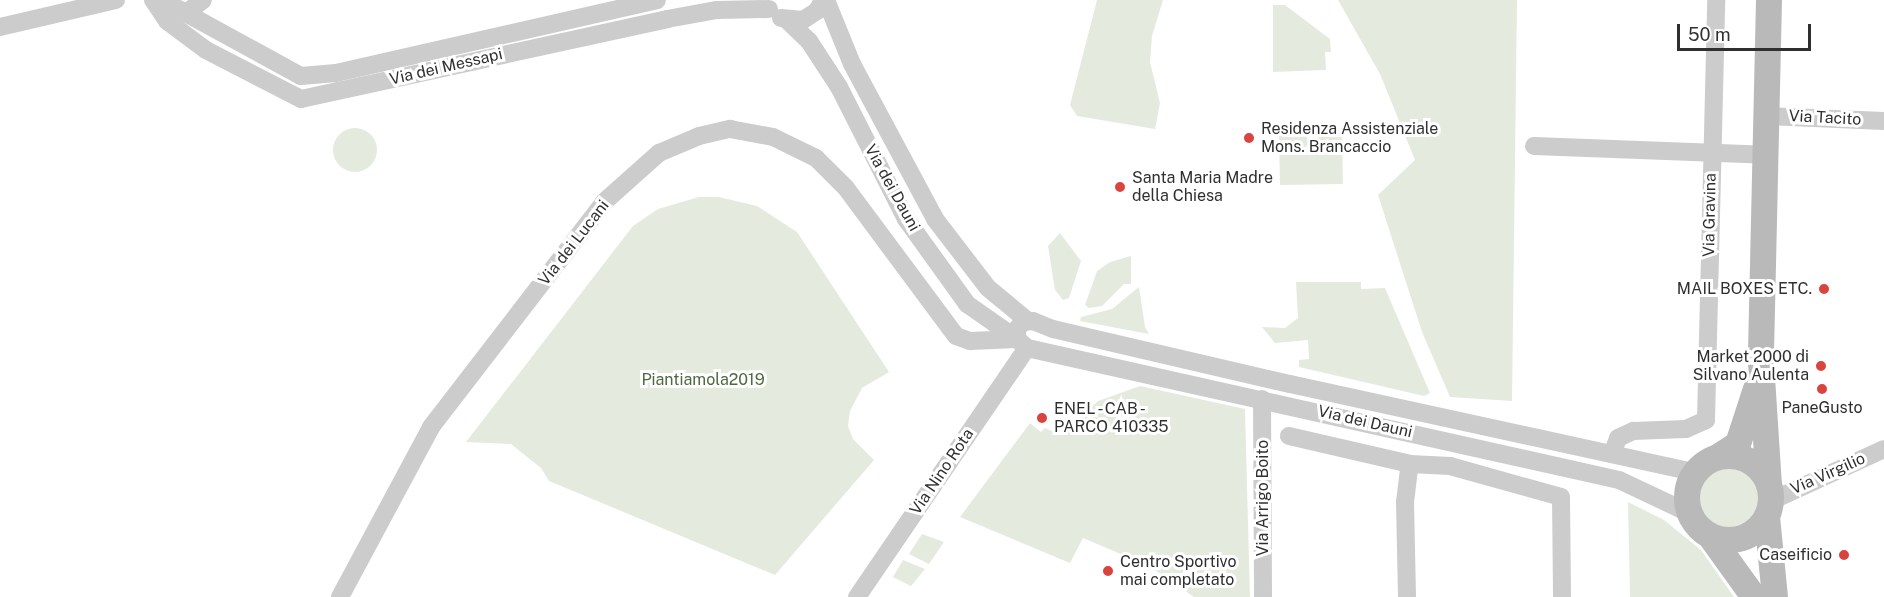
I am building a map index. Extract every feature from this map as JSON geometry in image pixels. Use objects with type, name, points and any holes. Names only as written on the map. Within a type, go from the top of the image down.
[{"type":"main road","points":[[1769,0],[1761,368],[1775,597]]},
{"type":"main road","points":[[1754,597],[1710,536],[1689,513],[1688,485],[1695,472],[1738,444],[1745,432],[1761,368]]},
{"type":"main road","points":[[1710,536],[1736,540],[1760,528],[1769,501],[1764,473],[1749,461],[1731,455],[1718,457]]},
{"type":"street","points":[[0,27],[116,0]]},
{"type":"street","name":"Via dei Messapi","points":[[153,0],[167,21],[206,50],[301,99],[667,19],[717,9],[766,4]]},
{"type":"street","name":"Via dei Messapi","points":[[162,0],[301,76],[383,62],[657,0]]},
{"type":"street","points":[[186,13],[203,0]]},
{"type":"street","points":[[663,0],[667,19]]},
{"type":"street","points":[[787,20],[811,16],[825,0]]},
{"type":"street","name":"Via dei Dauni","points":[[825,0],[859,76],[935,219],[988,288],[1032,321],[1290,384],[1695,472]]},
{"type":"street","name":"Via Gravina","points":[[1612,454],[1618,438],[1633,431],[1686,429],[1706,420],[1716,0]]},
{"type":"street","name":"Via dei Dauni","points":[[766,4],[809,41],[839,87],[906,219],[967,304],[1026,345],[1619,480],[1689,513]]},
{"type":"street","points":[[459,45],[465,63]]},
{"type":"street","points":[[383,62],[388,81]]},
{"type":"street","points":[[839,87],[859,76]]},
{"type":"street","name":"Via Tacito","points":[[1766,116],[1884,121]]},
{"type":"street","name":"Via dei Lucani","points":[[340,597],[431,427],[604,202],[659,153],[699,136],[730,129],[773,137],[816,158],[846,188],[956,336],[970,341]]},
{"type":"street","name":"Via Gravina","points":[[1534,146],[1765,155]]},
{"type":"street","points":[[970,341],[981,334],[982,316]]},
{"type":"street","points":[[970,341],[1026,345],[1044,333],[1032,321]]},
{"type":"street","name":"Via Nino Rota","points":[[857,597],[1026,345],[1020,325],[1032,321]]},
{"type":"street","points":[[1288,405],[1290,384]]},
{"type":"street","name":"Via Arrigo Boito","points":[[1262,399],[1263,597]]},
{"type":"street","points":[[1289,436],[1410,464],[1450,466],[1561,497],[1562,597]]},
{"type":"street","name":"Via Virgilio","points":[[1769,501],[1884,449]]},
{"type":"street","points":[[1407,597],[1405,502],[1410,464]]},
{"type":"green space","points":[[1097,0],[1163,0],[1152,36],[1150,62],[1160,103],[1155,129],[1077,116],[1070,105]]},
{"type":"green space","points":[[1338,0],[1517,0],[1512,401],[1450,397],[1422,332],[1378,195],[1415,160],[1380,74]]},
{"type":"green space","points":[[1273,5],[1285,5],[1330,39],[1331,52],[1325,52],[1326,70],[1273,72]]},
{"type":"green space","points":[[355,128],[370,135],[377,150],[370,165],[355,172],[340,165],[333,150],[340,135]]},
{"type":"green space","points":[[1342,131],[1343,184],[1280,185],[1279,132]]},
{"type":"green space","name":"Piantiamola2019","points":[[699,197],[719,197],[757,206],[797,232],[889,372],[862,388],[850,411],[848,426],[853,439],[874,460],[775,575],[549,481],[541,468],[511,444],[466,442],[633,226],[658,209]]},
{"type":"green space","points":[[1060,233],[1081,261],[1069,298],[1063,300],[1055,290],[1048,246]]},
{"type":"green space","points":[[1131,256],[1131,284],[1124,284],[1102,306],[1089,308],[1085,305],[1097,271],[1110,262]]},
{"type":"green space","points":[[1296,282],[1361,282],[1361,289],[1385,288],[1430,393],[1424,396],[1299,367],[1299,360],[1309,359],[1308,340],[1275,343],[1262,327],[1285,328],[1298,318]]},
{"type":"green space","points":[[1139,287],[1145,327],[1149,334],[1080,321],[1081,317],[1112,309]]},
{"type":"green space","points":[[1140,386],[1245,409],[1250,597],[1194,597],[1149,566],[1083,538],[1070,563],[960,517],[1030,423],[1041,432],[1045,428],[1061,435],[1098,401]]},
{"type":"green space","points":[[1729,464],[1742,467],[1753,474],[1760,485],[1763,498],[1760,511],[1753,522],[1742,529],[1729,532],[1716,529],[1705,522],[1698,511],[1695,498],[1698,485],[1705,474],[1716,467]]},
{"type":"green space","points":[[1628,502],[1664,520],[1701,550],[1734,597],[1630,597]]},
{"type":"green space","points":[[922,534],[944,542],[929,564],[909,554]]},
{"type":"green space","points":[[903,560],[925,569],[911,586],[893,577]]},
{"type":"place","name":"Residenza Assistenziale Mons. Brancaccio","points":[[1249,138]]},
{"type":"place","name":"Santa Maria Madre della Chiesa","points":[[1120,187]]},
{"type":"place","name":"MAIL BOXES ETC.","points":[[1824,289]]},
{"type":"place","name":"Market 2000 di Silvano Aulenta","points":[[1821,366]]},
{"type":"place","name":"PaneGusto","points":[[1822,389]]},
{"type":"place","name":"ENEL - CAB - PARCO 410335","points":[[1042,418]]},
{"type":"place","name":"Caseificio","points":[[1844,555]]},
{"type":"place","name":"Centro Sportivo mai completato","points":[[1108,571]]}]
